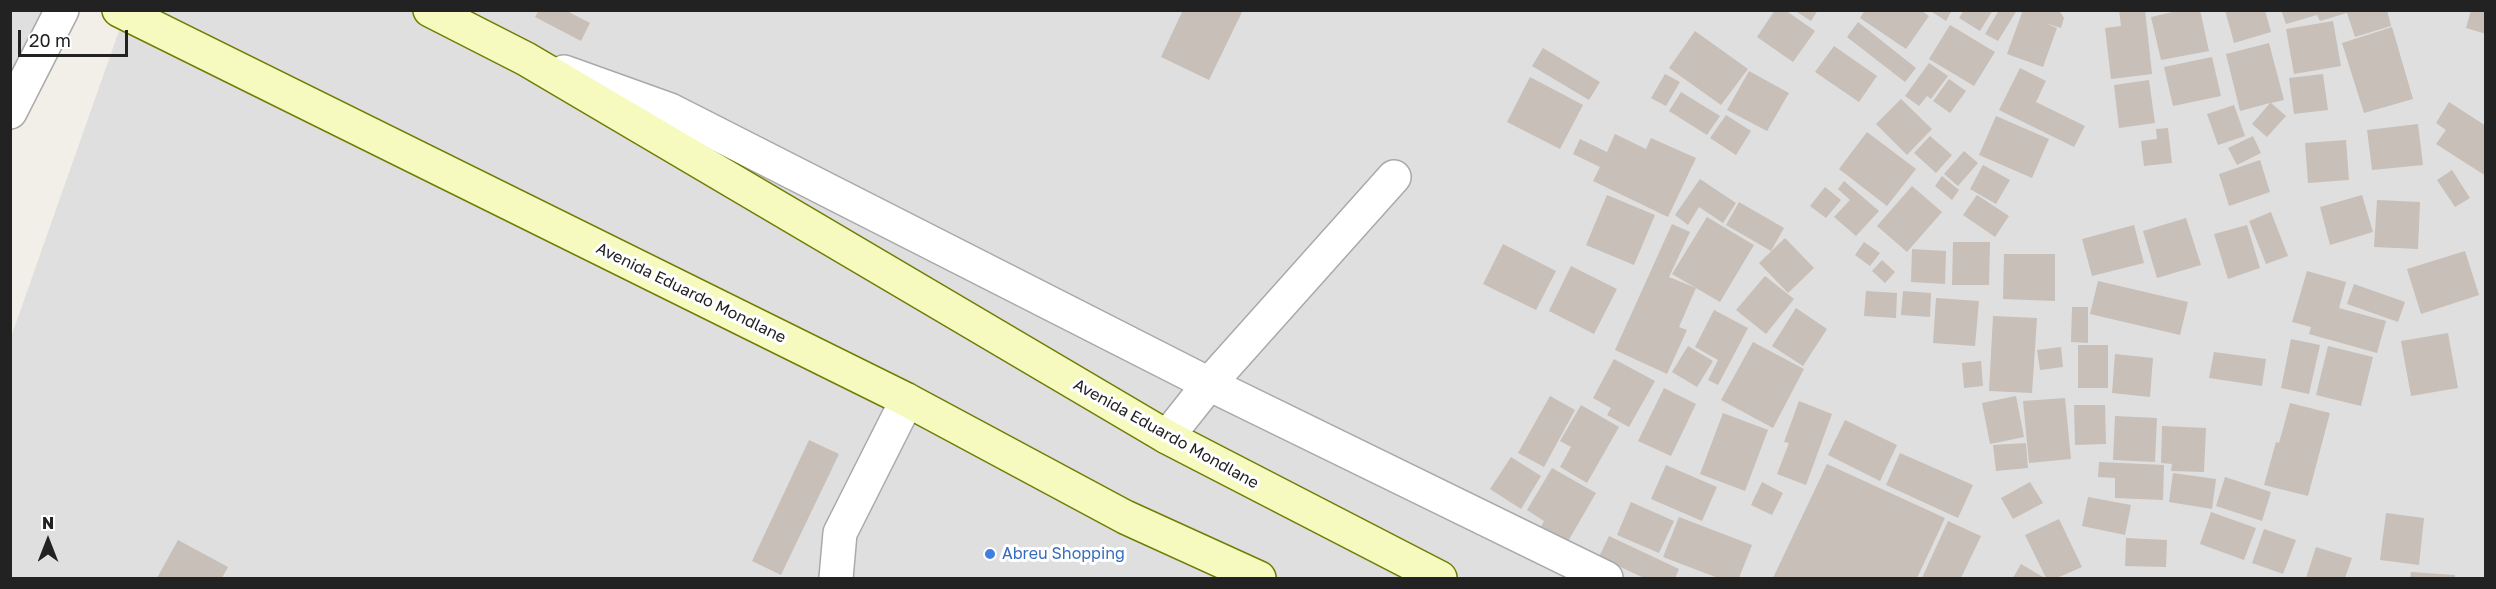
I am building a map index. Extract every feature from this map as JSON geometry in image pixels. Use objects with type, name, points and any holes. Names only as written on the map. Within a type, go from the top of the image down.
[{"type":"main road","name":"Avenida Eduardo Mondlane","points":[[119,10],[907,400],[1125,517],[1260,579]]},
{"type":"main road","name":"Avenida Eduardo Mondlane","points":[[430,10],[526,58],[1167,437],[1440,579]]},
{"type":"street","points":[[10,112],[62,10]]},
{"type":"street","points":[[526,58],[670,110],[1209,384],[1606,579]]},
{"type":"street","points":[[1167,437],[1209,384],[1394,177]]},
{"type":"street","points":[[836,579],[840,533],[907,400]]},
{"type":"shaded area","points":[[11,11],[48,11],[11,83]]},
{"type":"shaded area","points":[[126,11],[2485,11],[2485,578],[11,578],[11,337]]},
{"type":"building","points":[[539,10],[565,10],[590,23],[581,41],[535,17]]},
{"type":"building","points":[[1183,10],[1243,10],[1209,80],[1161,57]]},
{"type":"building","points":[[1775,10],[1785,10],[1815,31],[1793,62],[1757,37]]},
{"type":"building","points":[[1794,10],[1818,10],[1811,21]]},
{"type":"building","points":[[1865,10],[1921,10],[1929,16],[1906,49],[1860,18]]},
{"type":"building","points":[[1929,10],[1952,10],[1946,21]]},
{"type":"building","points":[[1964,10],[1993,10],[1980,31],[1959,18]]},
{"type":"building","points":[[1999,10],[2017,10],[1998,41],[1985,34]]},
{"type":"building","points":[[2023,10],[2059,10],[2064,18],[2061,28],[2045,23],[2057,28],[2043,67],[2007,54]]},
{"type":"building","points":[[2119,10],[2145,10],[2152,74],[2111,79],[2105,28],[2121,26]]},
{"type":"building","points":[[2181,10],[2200,10],[2209,51],[2161,60],[2151,17]]},
{"type":"building","points":[[2225,10],[2265,10],[2271,32],[2234,43]]},
{"type":"building","points":[[2281,10],[2387,10],[2391,26],[2355,37],[2347,13],[2320,21],[2317,15],[2286,24]]},
{"type":"building","points":[[2471,10],[2486,10],[2486,34],[2466,28]]},
{"type":"building","points":[[2333,21],[2341,66],[2294,74],[2286,29]]},
{"type":"building","points":[[1858,22],[1916,68],[1905,82],[1847,37]]},
{"type":"building","points":[[1950,25],[1995,52],[1974,86],[1929,59]]},
{"type":"building","points":[[2392,27],[2413,99],[2364,113],[2342,43]]},
{"type":"building","points":[[1695,31],[1748,69],[1721,105],[1669,68]]},
{"type":"building","points":[[2269,43],[2284,100],[2271,103],[2286,116],[2267,137],[2252,124],[2270,103],[2240,111],[2226,54]]},
{"type":"building","points":[[1834,46],[1877,76],[1859,102],[1815,72]]},
{"type":"building","points":[[1543,48],[1600,82],[1589,100],[1532,66]]},
{"type":"building","points":[[2212,57],[2221,96],[2173,106],[2164,67]]},
{"type":"building","points":[[1929,63],[1948,76],[1931,99],[1927,96],[1919,106],[1905,96]]},
{"type":"building","points":[[2020,68],[2046,81],[2036,102],[2085,126],[2074,147],[1999,110]]},
{"type":"building","points":[[1749,71],[1789,93],[1767,131],[1727,110]]},
{"type":"building","points":[[1665,74],[1680,82],[1666,106],[1651,98]]},
{"type":"building","points":[[2323,74],[2328,110],[2294,114],[2289,78]]},
{"type":"building","points":[[1530,77],[1583,105],[1560,149],[1507,122]]},
{"type":"building","points":[[1949,79],[1966,91],[1950,113],[1933,101]]},
{"type":"building","points":[[2149,80],[2155,123],[2119,128],[2114,85]]},
{"type":"building","points":[[1681,92],[1720,116],[1707,135],[1669,111]]},
{"type":"building","points":[[1901,99],[1932,129],[1907,155],[1876,124]]},
{"type":"building","points":[[2449,102],[2486,126],[2486,176],[2436,144],[2446,130],[2436,123]]},
{"type":"building","points":[[2234,105],[2245,136],[2218,145],[2207,114]]},
{"type":"building","points":[[1726,115],[1751,131],[1736,155],[1710,138]]},
{"type":"building","points":[[1996,116],[2049,139],[2032,178],[1979,155]]},
{"type":"building","points":[[2418,124],[2423,165],[2372,170],[2367,130]]},
{"type":"building","points":[[2168,128],[2172,163],[2144,166],[2141,141],[2157,139],[2156,129]]},
{"type":"building","points":[[1867,132],[1916,169],[1887,206],[1839,169]]},
{"type":"building","points":[[1615,134],[1646,149],[1651,138],[1696,158],[1668,217],[1593,181],[1600,167],[1573,154],[1580,139],[1607,152]]},
{"type":"building","points":[[1930,136],[1952,155],[1936,173],[1914,153]]},
{"type":"building","points":[[2253,136],[2261,153],[2237,165],[2228,148]]},
{"type":"building","points":[[2346,140],[2349,180],[2308,183],[2305,143]]},
{"type":"building","points":[[1964,151],[1978,163],[1958,186],[1944,174]]},
{"type":"building","points":[[2260,160],[2270,192],[2229,206],[2219,174]]},
{"type":"building","points":[[1983,165],[2010,180],[1996,204],[1970,189]]},
{"type":"building","points":[[2452,170],[2470,198],[2455,207],[2437,180]]},
{"type":"building","points":[[1942,176],[1959,190],[1952,200],[1935,186]]},
{"type":"building","points":[[1700,179],[1736,203],[1723,223],[1699,207],[1688,225],[1675,215]]},
{"type":"building","points":[[1844,181],[1879,211],[1856,236],[1834,217],[1850,200],[1838,189]]},
{"type":"building","points":[[1912,186],[1942,212],[1907,252],[1877,226]]},
{"type":"building","points":[[1825,187],[1841,200],[1826,218],[1810,206]]},
{"type":"building","points":[[1607,195],[1655,215],[1634,265],[1586,245]]},
{"type":"building","points":[[1977,195],[2009,216],[1995,237],[1963,215]]},
{"type":"building","points":[[2362,195],[2373,232],[2330,245],[2320,207]]},
{"type":"building","points":[[2377,200],[2420,202],[2418,249],[2374,247]]},
{"type":"building","points":[[1739,202],[1784,228],[1771,251],[1726,225]]},
{"type":"building","points":[[2271,212],[2288,256],[2266,264],[2249,221]]},
{"type":"building","points":[[1707,217],[1754,245],[1720,302],[1672,274]]},
{"type":"building","points":[[2186,218],[2201,265],[2157,278],[2143,231]]},
{"type":"building","points":[[1672,224],[1690,232],[1669,277],[1696,288],[1679,327],[1687,330],[1667,374],[1615,350]]},
{"type":"building","points":[[2134,225],[2144,263],[2092,276],[2082,239]]},
{"type":"building","points":[[2247,225],[2260,268],[2228,279],[2214,234]]},
{"type":"building","points":[[1785,238],[1814,268],[1788,293],[1759,263]]},
{"type":"building","points":[[1864,242],[1880,253],[1870,266],[1855,255]]},
{"type":"building","points":[[1953,242],[1990,242],[1989,285],[1952,285]]},
{"type":"building","points":[[1503,244],[1556,271],[1536,310],[1483,284]]},
{"type":"building","points":[[1912,249],[1946,251],[1945,284],[1911,282]]},
{"type":"building","points":[[2465,251],[2479,295],[2421,314],[2407,269]]},
{"type":"building","points":[[2004,254],[2055,254],[2055,301],[2003,299]]},
{"type":"building","points":[[1882,260],[1895,272],[1885,283],[1872,271]]},
{"type":"building","points":[[1571,266],[1617,289],[1594,334],[1549,311]]},
{"type":"building","points":[[2307,271],[2346,282],[2339,308],[2386,321],[2377,353],[2309,334],[2311,327],[2292,322]]},
{"type":"building","points":[[1765,276],[1794,299],[1766,334],[1736,310]]},
{"type":"building","points":[[2098,281],[2188,302],[2180,335],[2090,314]]},
{"type":"building","points":[[2354,284],[2405,302],[2398,322],[2347,304]]},
{"type":"building","points":[[1866,291],[1897,293],[1896,318],[1864,316]]},
{"type":"building","points":[[1903,291],[1931,293],[1930,317],[1901,315]]},
{"type":"building","points":[[1936,298],[1979,301],[1975,346],[1933,343]]},
{"type":"building","points":[[2072,307],[2088,307],[2088,343],[2071,342]]},
{"type":"building","points":[[1796,308],[1827,329],[1803,366],[1772,346]]},
{"type":"building","points":[[1714,310],[1748,328],[1718,385],[1708,380],[1718,360],[1695,347]]},
{"type":"building","points":[[1993,316],[2037,318],[2032,393],[1989,391]]},
{"type":"building","points":[[2448,333],[2458,388],[2411,396],[2401,341]]},
{"type":"building","points":[[2291,339],[2320,345],[2309,394],[2281,388]]},
{"type":"building","points":[[1753,342],[1804,369],[1773,428],[1721,400]]},
{"type":"building","points":[[2078,345],[2108,345],[2108,388],[2078,388]]},
{"type":"building","points":[[1688,346],[1713,361],[1697,387],[1672,372]]},
{"type":"building","points":[[2328,346],[2373,357],[2361,406],[2316,395]]},
{"type":"building","points":[[2061,347],[2063,367],[2040,370],[2037,350]]},
{"type":"building","points":[[2214,352],[2266,359],[2262,386],[2209,378]]},
{"type":"building","points":[[2115,354],[2153,358],[2150,397],[2112,393]]},
{"type":"building","points":[[1614,359],[1655,381],[1629,427],[1607,415],[1611,408],[1593,398]]},
{"type":"building","points":[[1981,361],[1983,386],[1964,388],[1962,363]]},
{"type":"building","points":[[1664,388],[1696,404],[1671,456],[1638,441]]},
{"type":"building","points":[[1550,396],[1575,410],[1544,467],[1518,453]]},
{"type":"building","points":[[2016,396],[2024,437],[1990,444],[1982,403]]},
{"type":"building","points":[[2065,398],[2071,459],[2029,463],[2023,401]]},
{"type":"building","points":[[1799,401],[1832,414],[1806,485],[1777,474],[1789,443],[1784,442]]},
{"type":"building","points":[[2290,403],[2330,413],[2308,496],[2264,485]]},
{"type":"building","points":[[1581,405],[1619,427],[1587,483],[1560,467],[1571,447],[1560,441]]},
{"type":"building","points":[[2074,405],[2105,405],[2106,444],[2075,445]]},
{"type":"building","points":[[1723,413],[1768,430],[1745,491],[1700,474]]},
{"type":"building","points":[[2115,416],[2157,418],[2155,462],[2113,460]]},
{"type":"building","points":[[1845,420],[1897,445],[1880,481],[1828,455]]},
{"type":"building","points":[[2162,426],[2206,428],[2204,472],[2171,471],[2172,464],[2161,463]]},
{"type":"building","points":[[809,440],[839,454],[781,575],[752,561]]},
{"type":"building","points":[[2026,443],[2028,468],[1996,471],[1993,445]]},
{"type":"building","points":[[1900,453],[1973,485],[1958,518],[1886,485]]},
{"type":"building","points":[[1511,457],[1541,476],[1521,509],[1490,489]]},
{"type":"building","points":[[2099,462],[2164,465],[2163,500],[2115,498],[2115,478],[2098,477]]},
{"type":"building","points":[[1827,464],[1945,518],[1917,578],[1773,578]]},
{"type":"building","points":[[1666,465],[1717,487],[1702,521],[1651,499]]},
{"type":"building","points":[[1552,468],[1596,493],[1567,543],[1541,527],[1544,521],[1527,510]]},
{"type":"building","points":[[2173,473],[2216,479],[2212,509],[2169,502]]},
{"type":"building","points":[[2225,477],[2271,492],[2262,521],[2216,506]]},
{"type":"building","points":[[1762,482],[1783,493],[1772,515],[1751,505]]},
{"type":"building","points":[[2030,482],[2043,503],[2013,519],[2001,498]]},
{"type":"building","points":[[2088,497],[2131,505],[2125,535],[2082,526]]},
{"type":"building","points":[[1631,502],[1674,521],[1659,553],[1617,535]]},
{"type":"building","points":[[2211,512],[2256,528],[2244,560],[2200,544]]},
{"type":"building","points":[[2386,513],[2424,518],[2419,565],[2380,560]]},
{"type":"building","points":[[1679,517],[1752,545],[1739,578],[1718,578],[1663,557]]},
{"type":"building","points":[[2059,519],[2082,567],[2057,578],[2046,578],[2025,535]]},
{"type":"building","points":[[1948,521],[1981,536],[1961,578],[1922,578]]},
{"type":"building","points":[[2264,529],[2296,540],[2283,574],[2252,563]]},
{"type":"building","points":[[1609,536],[1679,569],[1675,578],[1644,578],[1599,557]]},
{"type":"building","points":[[2126,538],[2167,540],[2166,567],[2125,566]]},
{"type":"building","points":[[178,540],[228,567],[222,578],[157,578]]},
{"type":"building","points":[[2316,547],[2352,558],[2345,578],[2306,578]]},
{"type":"building","points":[[2021,564],[2043,577],[2013,578]]},
{"type":"building","points":[[2411,572],[2455,575],[2455,578],[2410,578]]},
{"type":"place","name":"Abreu Shopping","points":[[990,554]]}]
